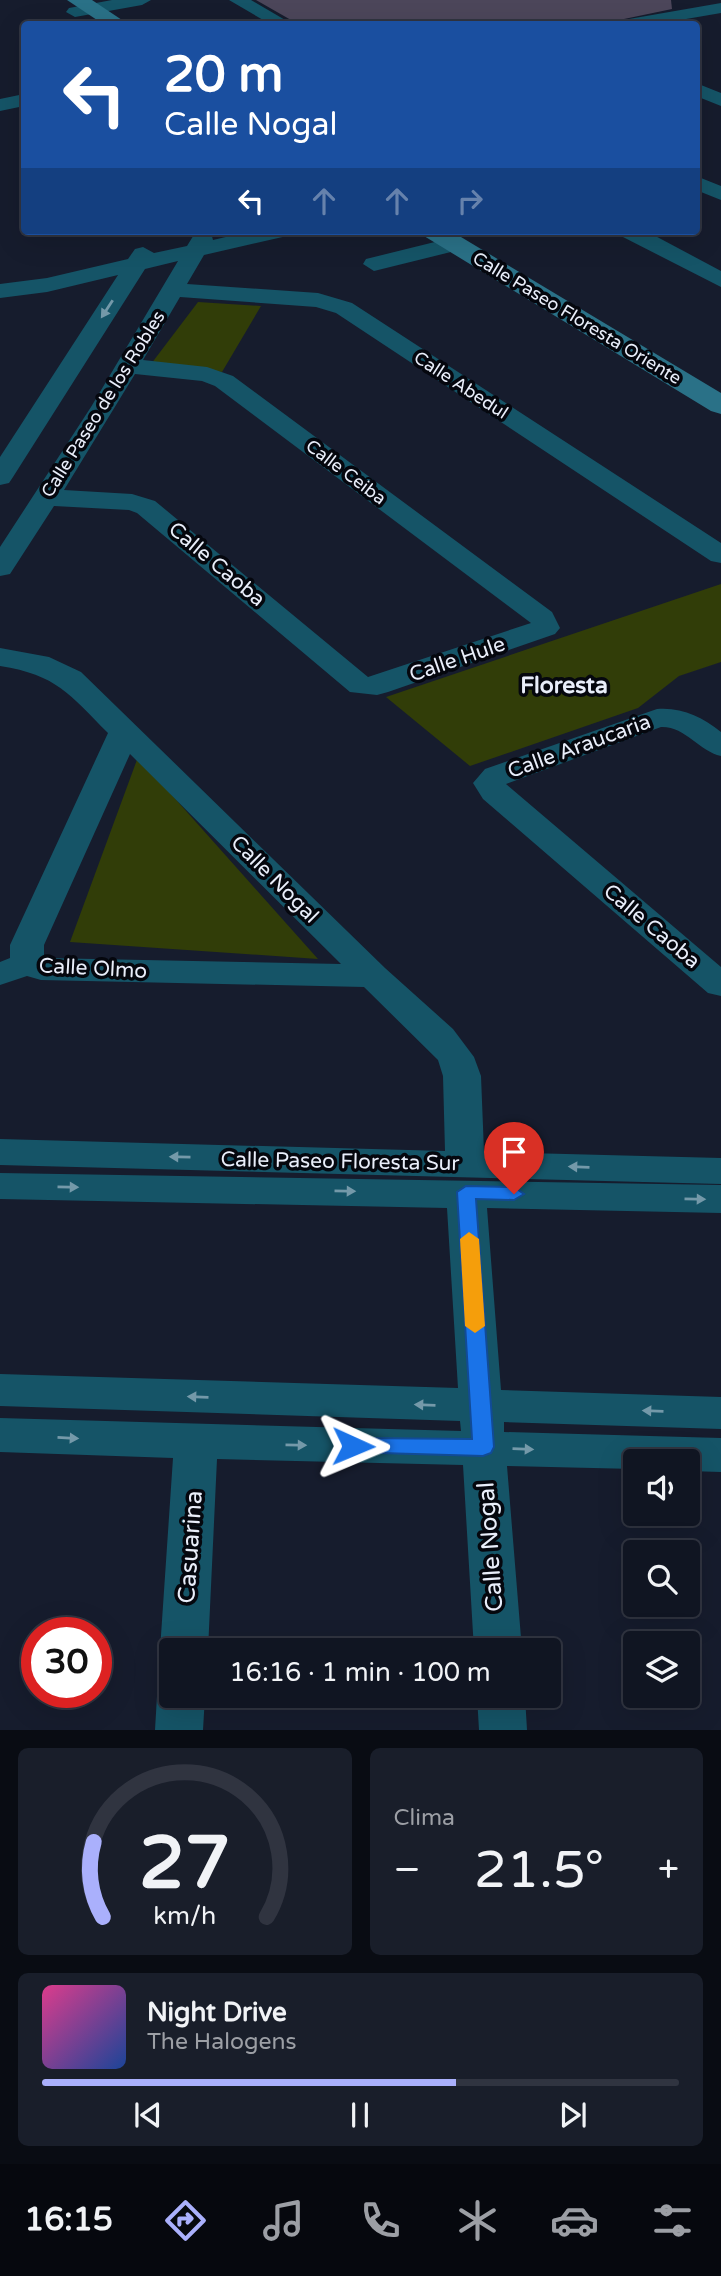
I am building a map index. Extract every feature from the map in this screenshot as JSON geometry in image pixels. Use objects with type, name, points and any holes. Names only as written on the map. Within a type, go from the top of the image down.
[{"type":"main road","points":[[56,0],[110,21]]},
{"type":"main road","name":"Calle Paseo Floresta Oriente","points":[[450,235],[713,390]]},
{"type":"street","points":[[85,11],[142,0]]},
{"type":"street","points":[[238,0],[276,21]]},
{"type":"street","points":[[646,21],[721,8]]},
{"type":"street","points":[[686,14],[721,29]]},
{"type":"street","points":[[700,88],[721,83]]},
{"type":"street","points":[[700,90],[721,100]]},
{"type":"street","points":[[0,105],[21,101]]},
{"type":"street","points":[[700,184],[721,194]]},
{"type":"street","points":[[199,245],[223,235]]},
{"type":"street","points":[[0,283],[256,235]]},
{"type":"street","points":[[374,264],[450,235]]},
{"type":"street","points":[[637,235],[721,280]]},
{"type":"street","name":"Calle Paseo de los Robles","points":[[0,568],[104,407],[199,245]]},
{"type":"street","points":[[0,291],[47,285],[140,258]]},
{"type":"street","points":[[0,477],[46,401],[140,258]]},
{"type":"street","name":"Calle Abedul","points":[[174,290],[318,300],[344,308],[721,555]]},
{"type":"street","name":"Calle Ceiba","points":[[126,366],[208,374],[224,381],[531,609],[546,625]]},
{"type":"street","points":[[46,401],[104,407]]},
{"type":"street","name":"Calle Caoba","points":[[45,496],[132,502],[146,507],[358,684],[366,687]]},
{"type":"street","name":"Calle Hule","points":[[366,687],[377,686],[527,635],[546,625]]},
{"type":"street","name":"Calle Nogal","points":[[0,657],[55,668],[125,730],[373,976],[440,1037],[456,1057],[462,1076],[466,1178],[497,1638]]},
{"type":"street","name":"Calle Araucaria","points":[[489,783],[496,776],[657,718],[671,716],[685,721],[721,747]]},
{"type":"street","name":"Calle Olmo","points":[[13,969],[27,945],[125,730]]},
{"type":"street","name":"Calle Caoba","points":[[489,783],[494,792],[721,985]]},
{"type":"street","name":"Calle Olmo","points":[[13,969],[373,976]]},
{"type":"street","name":"Calle Paseo Floresta Sur","points":[[0,1152],[299,1175]]},
{"type":"street","name":"Calle Paseo Floresta Sur","points":[[636,1183],[721,1171]]},
{"type":"street","name":"Calle Paseo Floresta Sur","points":[[0,1186],[299,1175],[466,1178],[636,1183],[721,1199]]},
{"type":"street","points":[[0,1390],[482,1427],[721,1455]]},
{"type":"street","points":[[0,1435],[197,1444],[721,1413]]},
{"type":"street","name":"Casuarina","points":[[185,1638],[197,1444]]},
{"type":"street","points":[[179,1730],[180,1708]]},
{"type":"street","points":[[502,1708],[503,1730]]},
{"type":"green space","points":[[198,302],[261,306],[222,372],[151,364]]},
{"type":"green space","points":[[721,584],[721,662],[679,676],[638,708],[470,766],[386,697]]},
{"type":"green space","points":[[138,757],[318,959],[70,942]]},
{"type":"building","points":[[256,0],[671,0],[672,9],[614,21],[293,21]]},
{"type":"slow traffic","points":[[469,1239],[475,1326]]},
{"type":"district","name":"Floresta","points":[[564,685]]},
{"type":"route","points":[[353,1446],[483,1447],[466,1192],[514,1194]]}]
